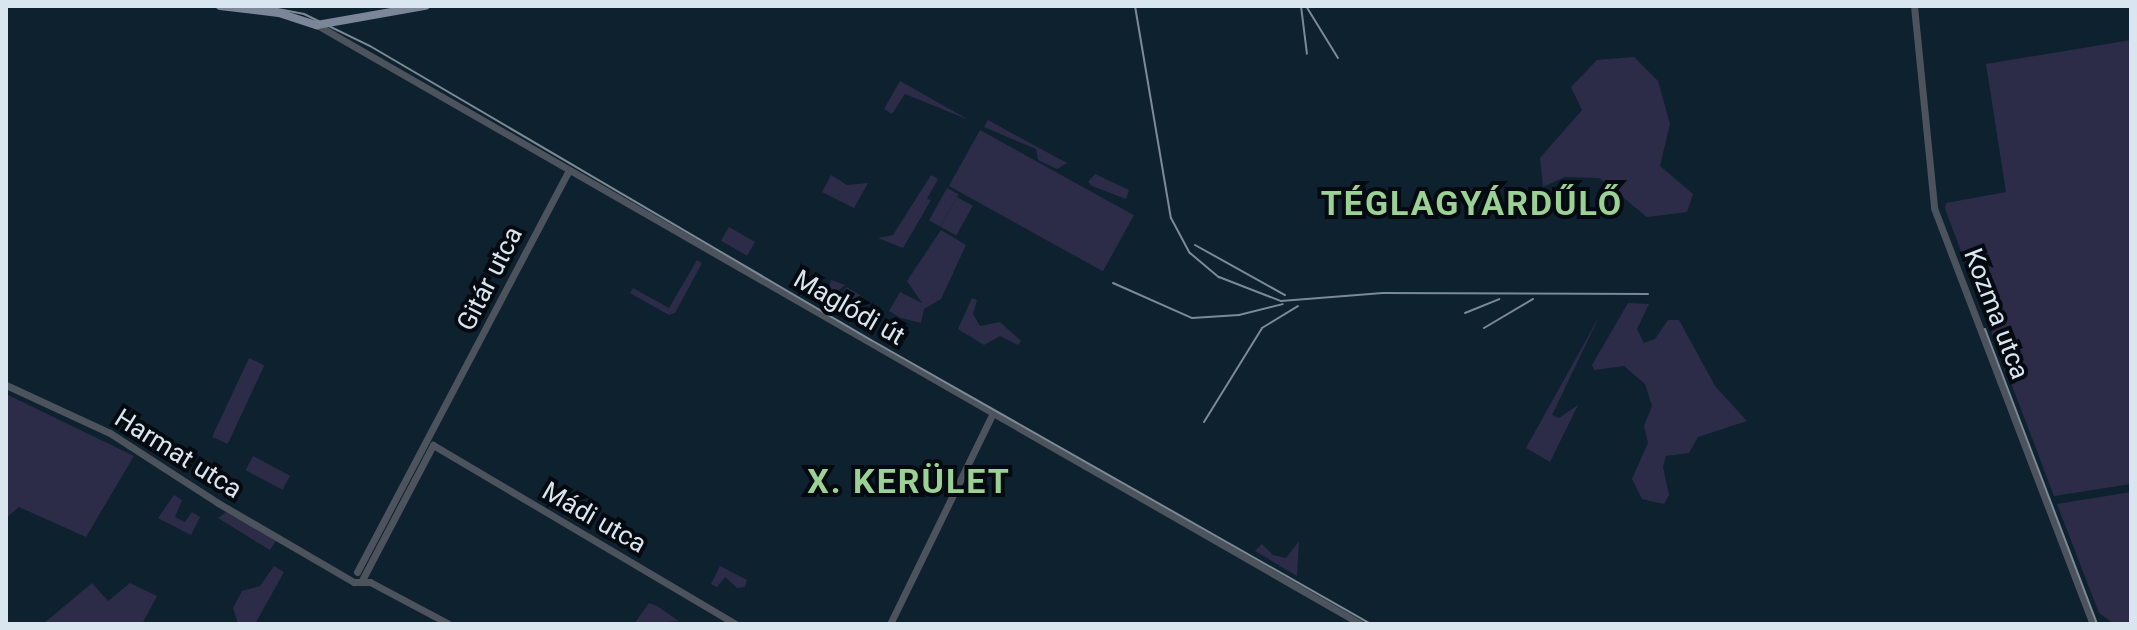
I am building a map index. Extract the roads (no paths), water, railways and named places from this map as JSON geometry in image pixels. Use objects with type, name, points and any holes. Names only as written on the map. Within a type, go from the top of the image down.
[{"type":"main road","points":[[220,6],[279,13],[317,25],[425,6]]},
{"type":"street","name":"Kozma utca","points":[[1914,6],[1934,208],[2093,624]]},
{"type":"street","name":"Maglódi út","points":[[317,25],[1361,624]]},
{"type":"street","name":"Gitár utca","points":[[357,576],[429,444],[568,171]]},
{"type":"street","name":"Harmat utca","points":[[6,385],[110,433],[223,506],[449,624]]},
{"type":"street","points":[[890,624],[993,413]]},
{"type":"street","name":"Mádi utca","points":[[429,444],[736,624]]},
{"type":"tram line","points":[[262,6],[304,14],[370,46],[871,340],[1371,624]]},
{"type":"tram line","points":[[1985,329],[2097,624]]},
{"type":"railway","points":[[1135,6],[1171,218],[1190,253],[1219,277],[1281,301],[1383,293],[1648,294]]},
{"type":"railway","points":[[1301,6],[1307,54]]},
{"type":"railway","points":[[1306,6],[1338,58]]},
{"type":"railway","points":[[1195,245],[1285,295]]},
{"type":"railway","points":[[1113,283],[1192,318],[1239,315],[1283,304]]},
{"type":"railway","points":[[1465,313],[1499,299]]},
{"type":"railway","points":[[1484,328],[1533,299]]},
{"type":"railway","points":[[1204,422],[1262,328],[1298,306]]},
{"type":"district","name":"TÉGLAGYÁRDŰLŐ","points":[[1472,204]]},
{"type":"district","name":"X. KERÜLET","points":[[909,482]]}]
